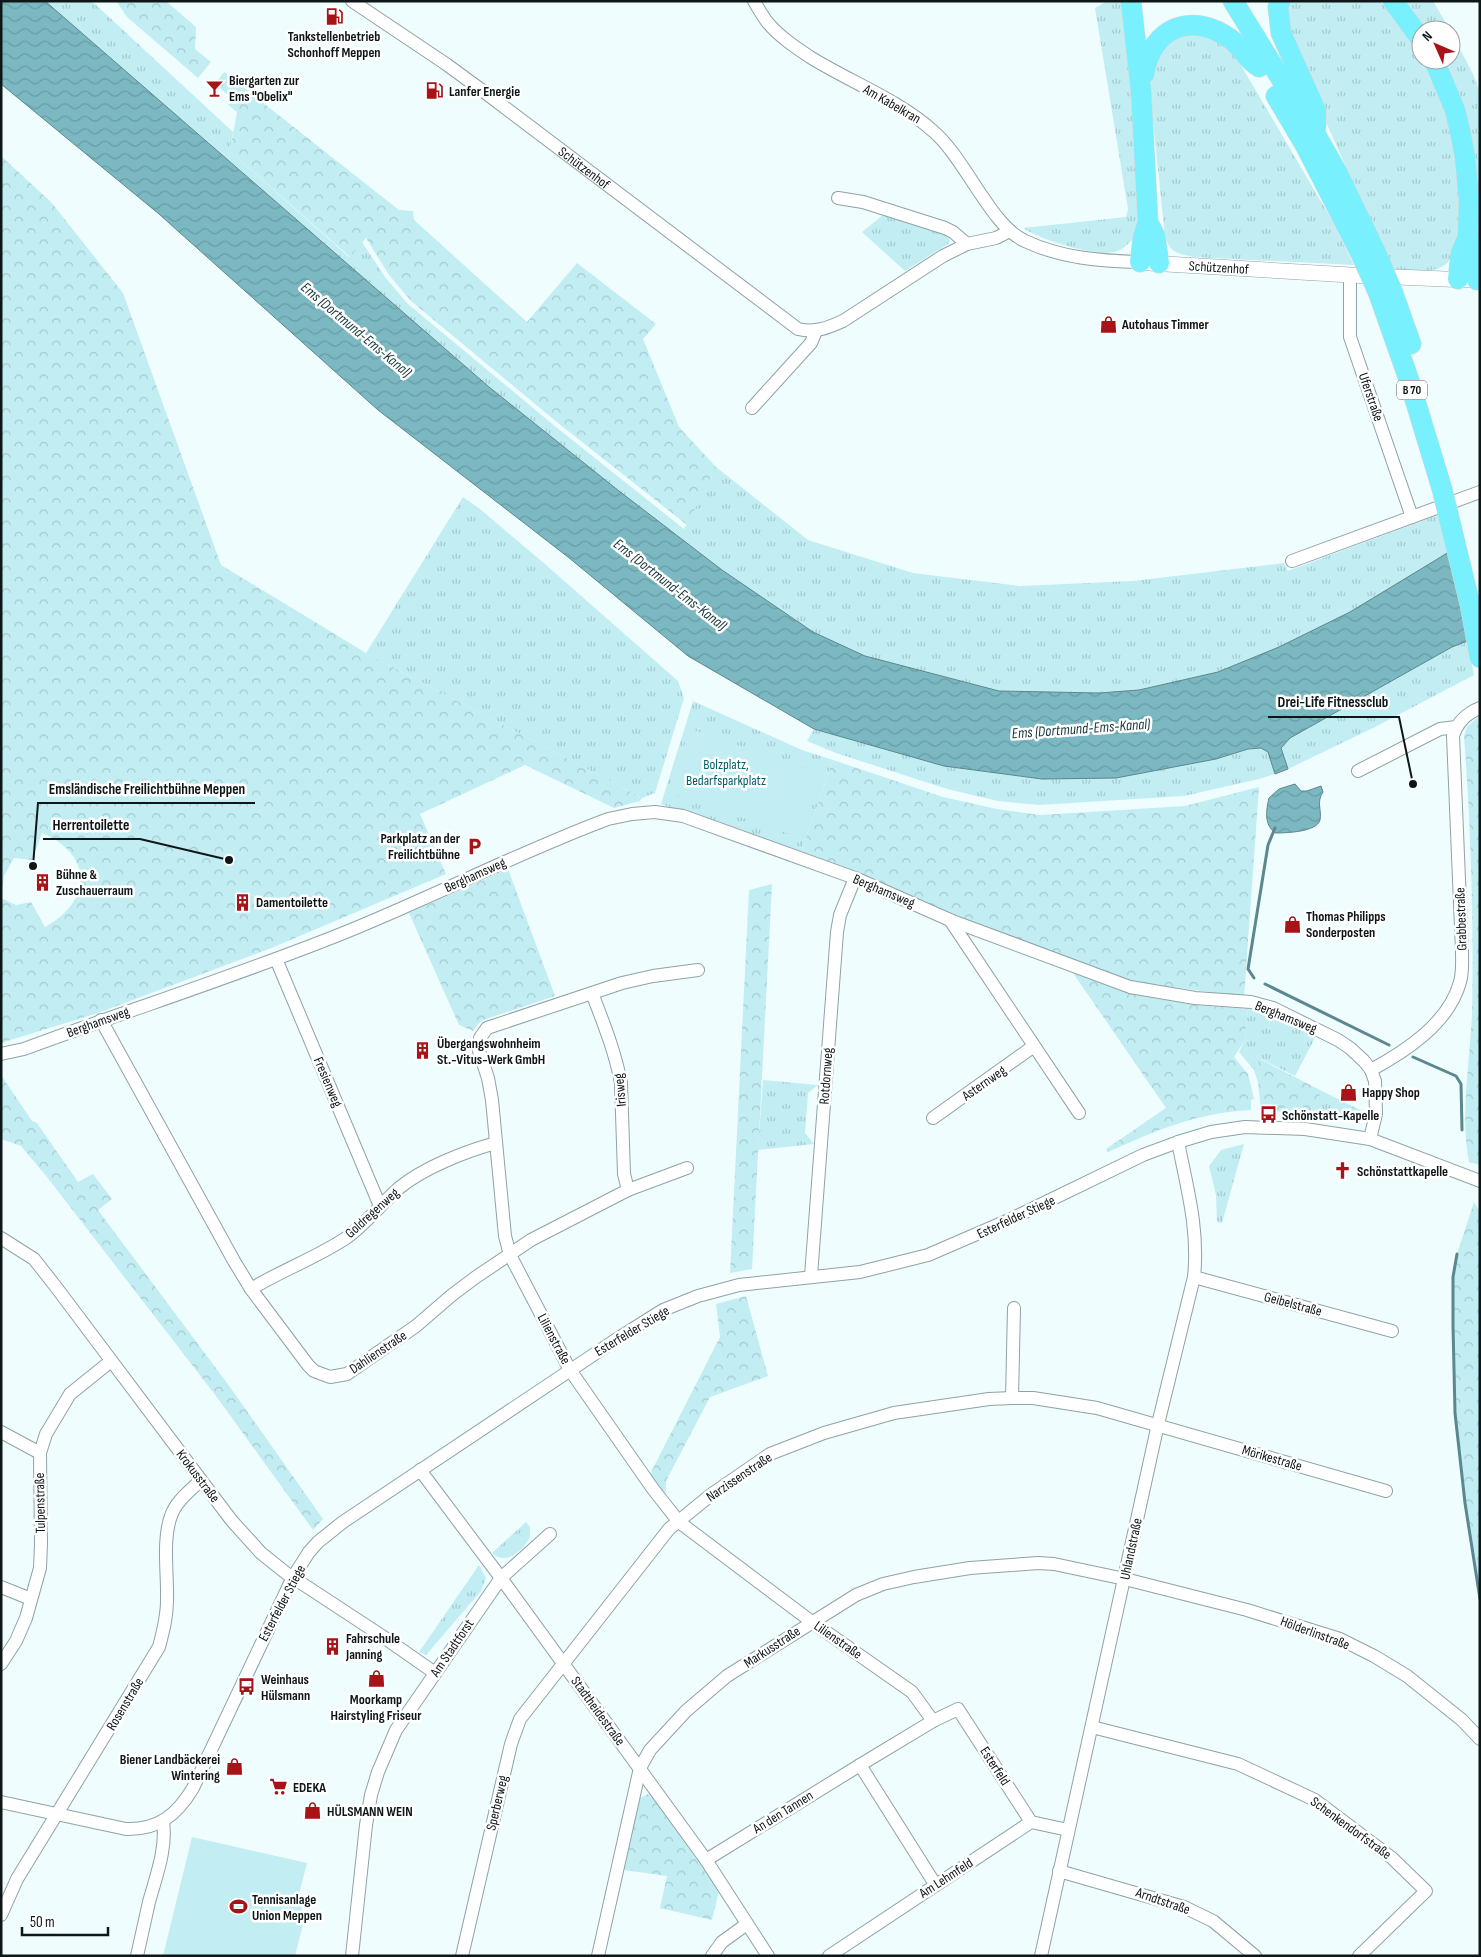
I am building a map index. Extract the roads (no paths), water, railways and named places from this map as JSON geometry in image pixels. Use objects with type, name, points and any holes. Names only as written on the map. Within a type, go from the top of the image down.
[{"type":"highway","points":[[1131,1],[1141,91],[1148,222],[1142,238],[1149,263]]},
{"type":"highway","name":"B 70","points":[[1218,1],[1368,253]]},
{"type":"highway","name":"B 70","points":[[1233,1],[1317,137],[1422,376],[1447,487],[1480,658]]},
{"type":"highway","points":[[1280,1],[1278,7],[1281,32],[1316,111],[1317,137]]},
{"type":"highway","points":[[1393,1],[1411,25]]},
{"type":"highway","points":[[1141,91],[1146,61],[1151,49],[1165,34],[1176,27],[1189,24],[1218,32],[1233,41],[1250,62],[1259,67]]},
{"type":"highway","points":[[1438,70],[1455,110],[1465,157],[1469,200],[1468,237],[1461,254],[1472,280]]},
{"type":"highway","name":"B 70","points":[[1447,487],[1480,592]]},
{"type":"street","name":"Schützenhof","points":[[352,1],[487,94],[788,323],[798,329],[816,331]]},
{"type":"street","name":"Am Kabelkran","points":[[754,1],[769,24],[792,45],[836,73],[897,105],[935,132],[955,154],[995,213],[1010,231]]},
{"type":"street","points":[[838,198],[863,202],[945,228],[954,232],[967,244]]},
{"type":"street","name":"Schützenhof","points":[[1010,231],[1023,241],[1059,254],[1094,260],[1472,280]]},
{"type":"street","points":[[752,408],[811,343],[816,331],[843,321],[943,256],[967,244],[989,240],[1010,231]]},
{"type":"street","name":"Uferstraße","points":[[1350,275],[1350,336],[1412,517]]},
{"type":"street","points":[[1292,562],[1480,492]]},
{"type":"street","points":[[1358,771],[1440,729],[1456,727],[1463,718],[1480,708]]},
{"type":"street","name":"Grabbestraße","points":[[1371,1070],[1392,1058],[1433,1027],[1452,1002],[1460,981],[1462,951],[1453,745],[1456,727]]},
{"type":"street","name":"Berghamsweg","points":[[1,1054],[24,1048],[276,960],[339,935],[608,819],[632,814],[667,812],[683,816],[855,878],[950,920],[1130,987],[1195,998],[1251,1002],[1273,1008],[1338,1040],[1350,1048],[1371,1070]]},
{"type":"street","name":"Rotdornweg","points":[[811,1276],[837,932],[840,915],[855,878]]},
{"type":"street","points":[[950,920],[1079,1113]]},
{"type":"street","name":"Fresienweg","points":[[276,960],[380,1206]]},
{"type":"street","name":"Lilienstraße","points":[[698,970],[653,976],[592,992],[486,1028],[480,1038],[480,1051],[488,1078],[505,1236],[510,1255],[570,1370],[679,1522],[812,1622],[912,1692],[933,1722]]},
{"type":"street","name":"Irisweg","points":[[592,992],[615,1055],[621,1083],[624,1174],[628,1190]]},
{"type":"street","name":"Dahlienstraße","points":[[102,1020],[251,1289],[308,1365],[314,1371],[330,1377],[348,1374],[416,1326],[476,1277],[532,1240],[628,1190],[687,1168]]},
{"type":"street","name":"Asternweg","points":[[933,1118],[1034,1046]]},
{"type":"street","points":[[1370,1139],[1376,1107],[1375,1080],[1371,1070]]},
{"type":"street","name":"Esterfelder Stiege","points":[[1,1802],[126,1829],[138,1830],[162,1822],[179,1808],[193,1788],[293,1577],[309,1552],[328,1534],[420,1470],[663,1310],[698,1296],[738,1284],[860,1272],[928,1255],[1009,1220],[1143,1156],[1178,1142],[1211,1132],[1245,1127],[1271,1126],[1370,1139],[1480,1181]]},
{"type":"street","name":"Uhlandstraße","points":[[1041,1956],[1158,1424],[1194,1277],[1196,1254],[1195,1228],[1178,1142]]},
{"type":"street","name":"Goldregenweg","points":[[251,1289],[271,1277],[324,1252],[347,1237],[401,1187],[422,1174],[471,1150],[496,1143]]},
{"type":"street","name":"Krokusstraße","points":[[1,1238],[34,1259],[232,1521],[261,1553],[293,1577],[435,1673]]},
{"type":"street","name":"Geibelstraße","points":[[1194,1277],[1392,1331]]},
{"type":"street","points":[[1012,1398],[1014,1308]]},
{"type":"street","name":"Tulpenstraße","points":[[1,1664],[16,1641],[26,1618],[40,1568],[40,1453],[46,1434],[70,1394],[111,1361]]},
{"type":"street","name":"Narzissenstraße","points":[[563,1663],[669,1530],[712,1494],[770,1454],[824,1433],[894,1413],[989,1399],[1034,1398],[1097,1408],[1158,1424]]},
{"type":"street","name":"Mörikestraße","points":[[1158,1424],[1386,1491]]},
{"type":"street","points":[[1,1432],[40,1453]]},
{"type":"street","name":"Stadtheidestraße","points":[[420,1470],[706,1860],[768,1956]]},
{"type":"street","name":"Rosenstraße","points":[[1,1915],[17,1879],[159,1647],[165,1627],[167,1604],[167,1530],[171,1515],[179,1501],[201,1480]]},
{"type":"street","name":"Am Stadtforst","points":[[352,1956],[366,1825],[378,1772],[396,1730],[501,1578],[550,1534]]},
{"type":"street","name":"Markusstraße","points":[[598,1956],[640,1768],[650,1750],[686,1711],[727,1676],[856,1595],[883,1584],[970,1568],[1038,1563],[1054,1564],[1125,1579]]},
{"type":"street","name":"Hölderlinstraße","points":[[1125,1579],[1247,1610],[1340,1640],[1374,1656],[1407,1676],[1456,1714],[1480,1739]]},
{"type":"street","points":[[1,1587],[31,1598]]},
{"type":"street","name":"Sperberweg","points":[[462,1956],[514,1732],[520,1719],[563,1663]]},
{"type":"street","name":"An den Tannen","points":[[706,1860],[860,1765],[958,1709]]},
{"type":"street","name":"Esterfeld","points":[[958,1709],[1032,1822]]},
{"type":"street","name":"Schenkendorfstraße","points":[[1092,1727],[1238,1764],[1315,1800],[1392,1858],[1426,1891],[1359,1956]]},
{"type":"street","points":[[860,1765],[935,1884]]},
{"type":"street","points":[[138,1956],[144,1921],[164,1849],[162,1822]]},
{"type":"street","points":[[1032,1822],[1068,1830]]},
{"type":"street","name":"Am Lehmfeld","points":[[829,1956],[935,1884],[1032,1822]]},
{"type":"street","name":"Arndtstraße","points":[[1059,1871],[1184,1907],[1213,1921],[1255,1956]]},
{"type":"street","points":[[712,1956],[722,1942],[747,1924]]},
{"type":"water","name":"Ems (Dortmund-Ems-Kanal)","points":[[1,1],[45,1],[489,387],[619,491],[722,570],[813,632],[865,656],[999,691],[1099,693],[1139,690],[1218,672],[1279,647],[1350,612],[1449,552],[1480,636],[1452,647],[1290,738],[1281,748],[1288,769],[1275,774],[1268,752],[1261,748],[1248,749],[1216,759],[1116,778],[1042,779],[944,766],[814,729],[688,656],[568,557],[378,410],[159,214],[1,84]]},
{"type":"water","points":[[1295,784],[1301,791],[1321,786],[1323,792],[1320,799],[1320,820],[1318,824],[1307,829],[1275,833],[1267,821],[1269,798],[1279,789]]},
{"type":"waterway","points":[[1254,978],[1248,969],[1268,845],[1275,828]]},
{"type":"waterway","points":[[1265,984],[1389,1045]]},
{"type":"waterway","points":[[1413,1057],[1456,1076],[1461,1084],[1462,1130]]},
{"type":"waterway","points":[[1457,1254],[1453,1277],[1455,1413],[1465,1503],[1480,1599]]},
{"type":"place","name":"Tankstellenbetrieb Schonhoff Meppen","points":[[334,16]]},
{"type":"place","name":"Biergarten zur Ems \"Obelix\"","points":[[215,88]]},
{"type":"place","name":"Lanfer Energie","points":[[435,91]]},
{"type":"place","name":"Autohaus Timmer","points":[[1108,324]]},
{"type":"place","name":"Drei-Life Fitnessclub","points":[[1413,784]]},
{"type":"place","name":"Parkplatz an der Freilichtbühne","points":[[474,846]]},
{"type":"place","name":"Herrentoilette","points":[[229,860]]},
{"type":"place","name":"Emsländische Freilichtbühne Meppen","points":[[33,866]]},
{"type":"place","name":"Bühne & Zuschauerraum","points":[[42,882]]},
{"type":"place","name":"Damentoilette","points":[[242,902]]},
{"type":"place","name":"Thomas Philipps Sonderposten","points":[[1292,924]]},
{"type":"place","name":"Übergangswohnheim St.-Vitus-Werk GmbH","points":[[423,1051]]},
{"type":"place","name":"Happy Shop","points":[[1348,1092]]},
{"type":"place","name":"Schönstatt-Kapelle","points":[[1268,1115]]},
{"type":"place","name":"Schönstattkapelle","points":[[1343,1171]]},
{"type":"place","name":"Fahrschule Janning","points":[[332,1646]]},
{"type":"place","name":"Moorkamp Hairstyling Friseur","points":[[376,1679]]},
{"type":"place","name":"Weinhaus Hülsmann","points":[[247,1687]]},
{"type":"place","name":"Biener Landbäckerei Wintering","points":[[234,1767]]},
{"type":"place","name":"EDEKA","points":[[279,1787]]},
{"type":"place","name":"HÜLSMANN WEIN","points":[[313,1811]]},
{"type":"place","name":"Tennisanlage Union Meppen","points":[[238,1907]]},
{"type":"park label","name":"Bolzplatz, Bedarfsparkplatz","points":[[726,772]]}]
